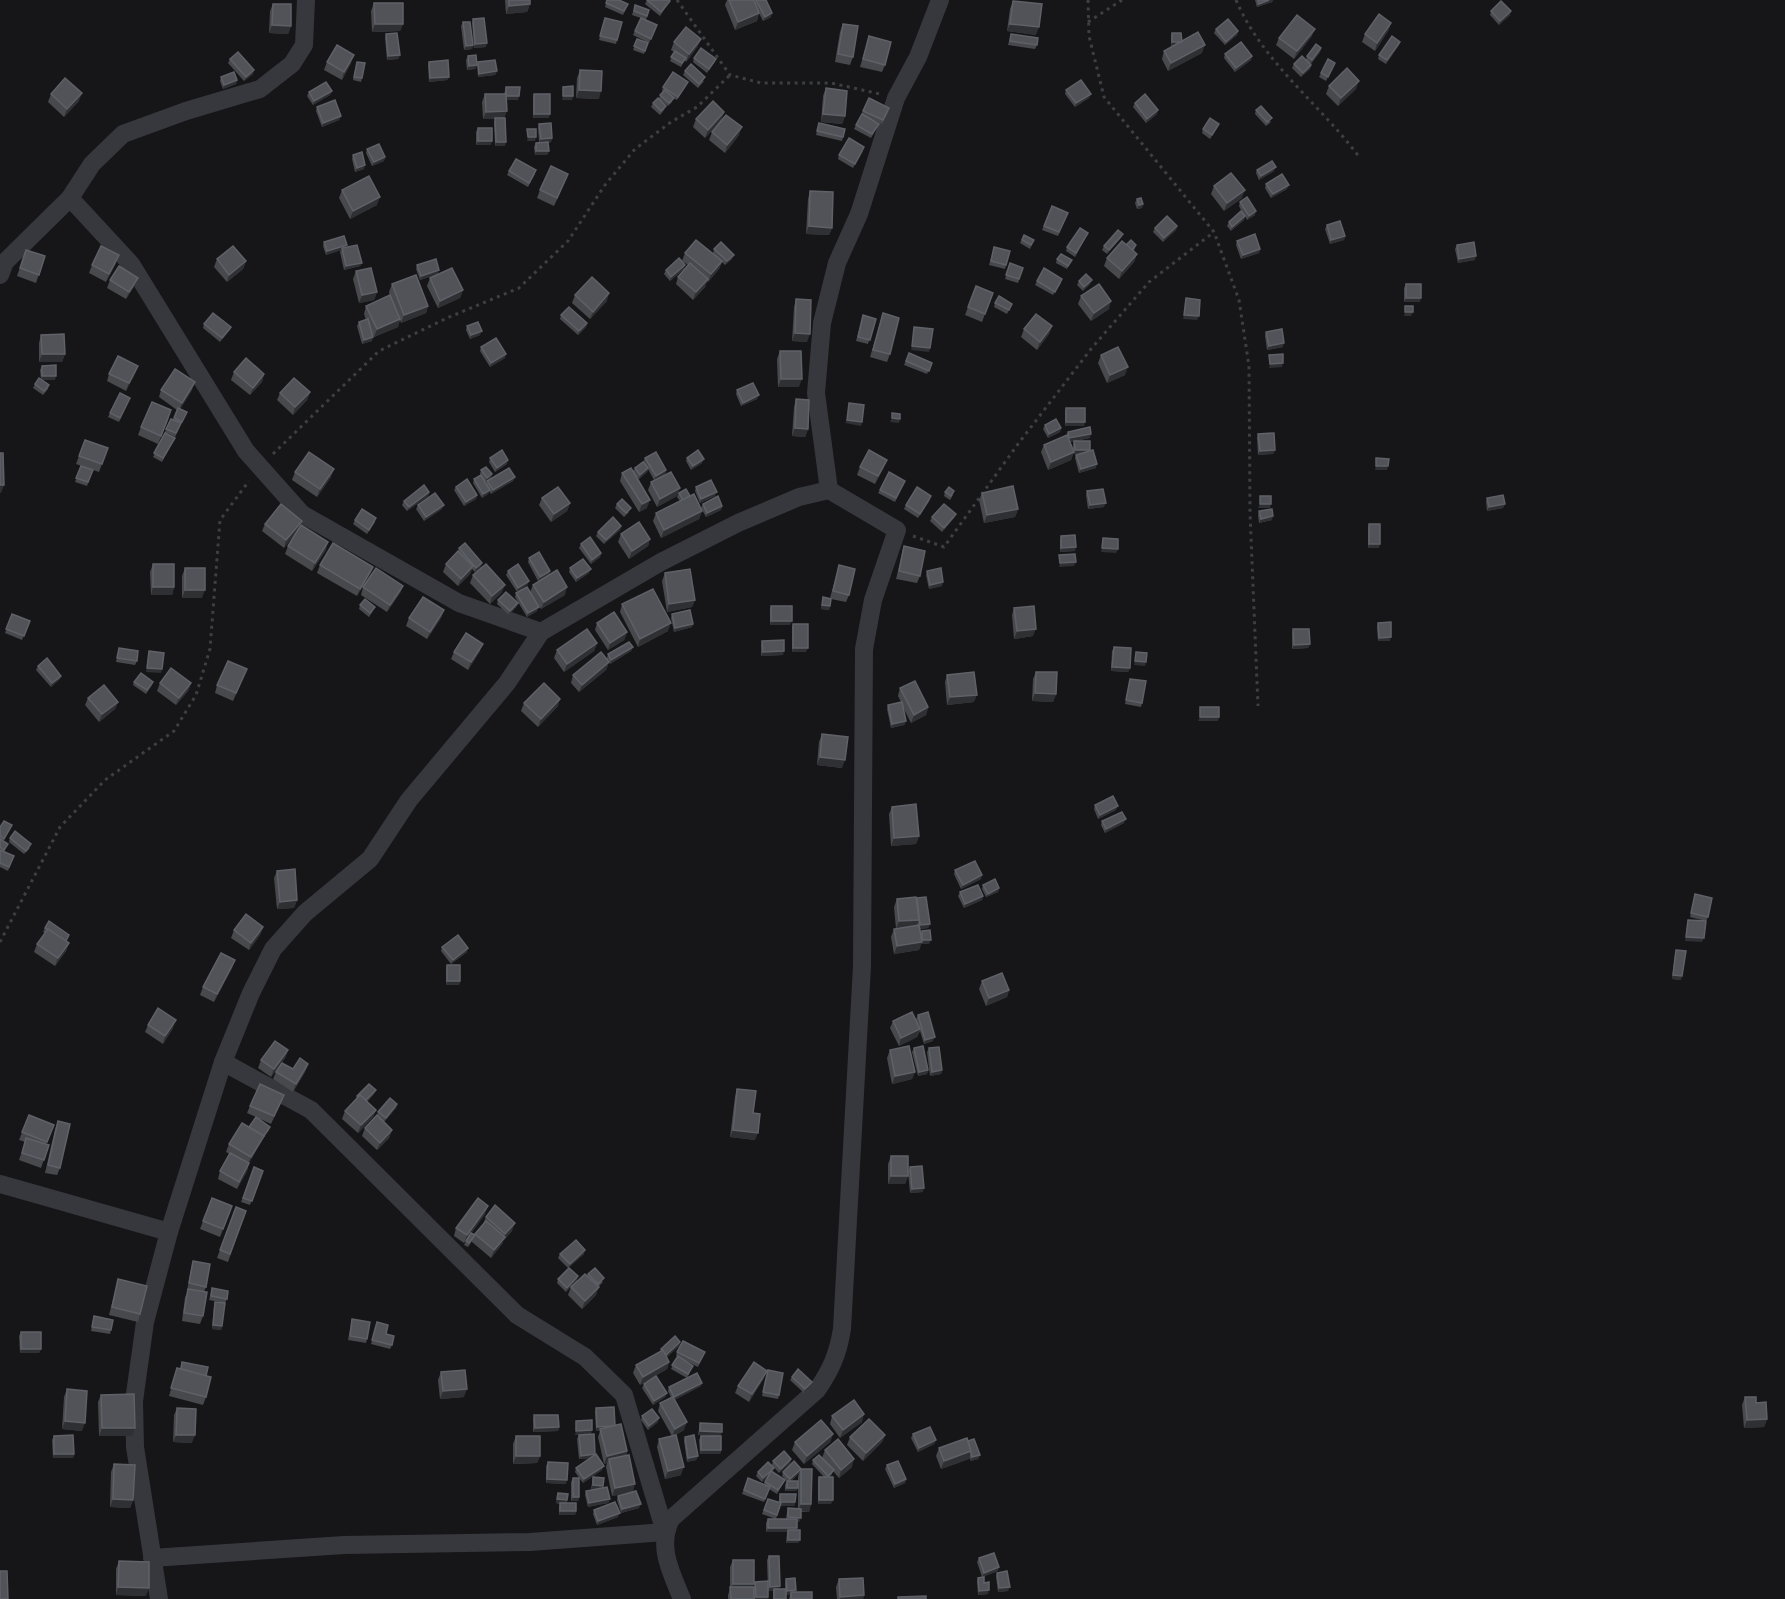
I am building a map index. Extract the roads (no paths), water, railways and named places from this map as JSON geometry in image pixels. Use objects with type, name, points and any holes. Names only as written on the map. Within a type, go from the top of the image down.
[{"type":"street","points":[[0,275],[5,262],[70,198],[92,164],[123,134],[186,111],[260,89],[292,64],[304,45],[306,0]]},
{"type":"street","points":[[829,490],[816,393],[822,323],[837,263],[858,214],[896,98],[918,57],[940,0]]},
{"type":"street","points":[[70,198],[131,264],[246,451],[302,514],[459,603],[541,632]]},
{"type":"street","points":[[159,1599],[135,1447],[134,1401],[145,1322],[169,1232],[223,1062],[251,993],[273,949],[305,913],[370,859],[409,800],[507,683],[541,632],[662,562],[738,523],[799,497],[829,490],[897,530],[873,600],[864,649],[862,966],[855,1120],[838,1354],[817,1390],[671,1519],[665,1532]]},
{"type":"street","points":[[223,1062],[311,1110],[517,1315],[585,1357],[624,1395],[665,1532],[668,1565],[682,1599]]},
{"type":"street","points":[[0,1184],[169,1232]]},
{"type":"street","points":[[152,1558],[344,1545],[530,1542],[665,1532]]}]
